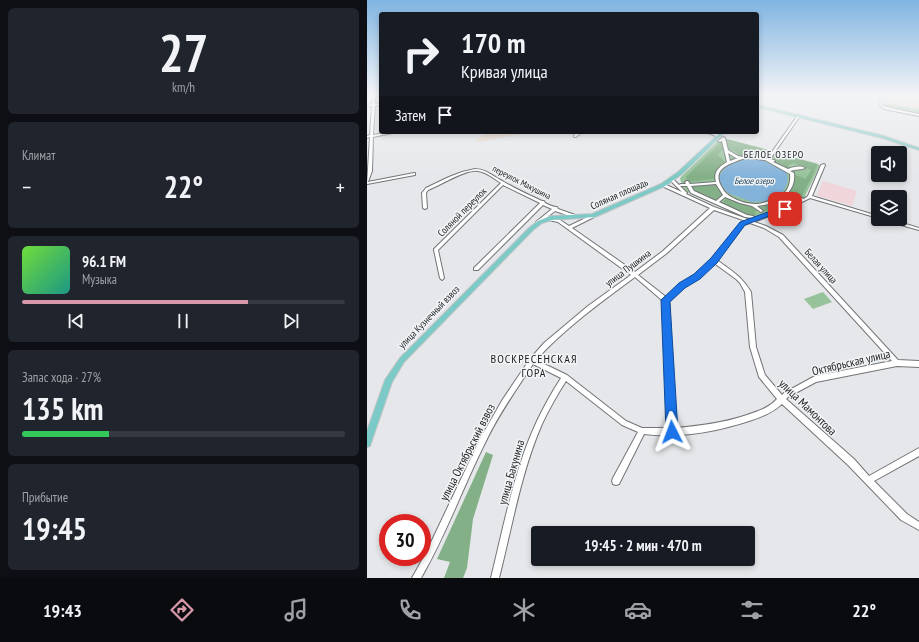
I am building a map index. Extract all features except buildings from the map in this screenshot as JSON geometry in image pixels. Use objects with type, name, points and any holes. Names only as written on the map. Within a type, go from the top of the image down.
[{"type":"main road","points":[[823,122],[883,137],[919,149]]},
{"type":"main road","points":[[663,184],[672,180],[723,139]]},
{"type":"main road","name":"Соляная площадь","points":[[535,225],[546,220],[593,216],[663,184]]},
{"type":"main road","name":"улица Кузнечный взвоз","points":[[367,443],[389,380],[402,360],[535,225]]},
{"type":"street","points":[[372,122],[371,170],[367,182],[414,174]]},
{"type":"street","points":[[772,157],[795,122]]},
{"type":"street","points":[[367,137],[384,134]]},
{"type":"street","points":[[712,134],[723,139],[730,153],[737,157],[757,156],[772,157],[789,170],[792,173],[793,179],[788,193],[774,201],[761,205],[753,205],[726,196],[716,181],[718,171],[726,164],[744,157]]},
{"type":"street","points":[[722,156],[730,153]]},
{"type":"street","points":[[726,164],[730,153]]},
{"type":"street","points":[[810,197],[823,164]]},
{"type":"street","points":[[789,170],[794,167],[803,168]]},
{"type":"street","name":"переулок Макушина","points":[[425,208],[425,191],[469,171],[481,170],[503,183],[543,202],[571,215],[583,218]]},
{"type":"street","points":[[672,180],[687,195]]},
{"type":"street","points":[[716,181],[693,184],[687,183],[692,192],[717,206]]},
{"type":"street","name":"Соляной переулок","points":[[442,278],[436,250],[503,183]]},
{"type":"street","points":[[663,184],[717,206]]},
{"type":"street","points":[[788,193],[802,198]]},
{"type":"street","name":"улица Пушкина","points":[[532,361],[551,341],[665,252],[717,206],[721,199],[726,196]]},
{"type":"street","points":[[666,300],[682,286],[697,276],[714,260],[743,224],[750,219],[785,209],[810,197],[871,215]]},
{"type":"street","points":[[476,269],[543,202]]},
{"type":"street","points":[[753,205],[761,212]]},
{"type":"street","name":"Белая улица","points":[[717,206],[750,219],[775,232],[787,242],[897,363]]},
{"type":"street","points":[[535,225],[556,208]]},
{"type":"street","points":[[569,228],[593,216]]},
{"type":"street","points":[[546,220],[555,220],[569,228],[666,300],[672,432]]},
{"type":"street","points":[[907,226],[919,229]]},
{"type":"street","name":"улица Мамонтова","points":[[714,260],[745,285],[749,295],[753,347],[762,377],[782,400],[851,462],[904,517],[919,526]]},
{"type":"street","name":"Октябрьская улица","points":[[532,361],[565,377],[625,423],[642,431],[672,432],[732,423],[765,412],[815,379],[854,370],[897,363],[919,364]]},
{"type":"street","name":"улица Октябрьский взвоз","points":[[416,578],[429,556],[483,439],[505,401],[532,361]]},
{"type":"street","name":"улица Бакунина","points":[[495,578],[526,455],[542,418],[556,390],[565,377]]},
{"type":"street","points":[[616,481],[642,431]]},
{"type":"street","points":[[869,480],[919,452]]},
{"type":"shaded area","points":[[485,134],[519,134],[476,143],[476,141]]},
{"type":"shaded area","points":[[823,181],[857,191],[852,206],[818,196],[817,194]]},
{"type":"green space","points":[[721,138],[820,165],[805,196],[807,196],[794,204],[776,211],[749,218],[743,217],[687,192],[682,186],[680,178]]},
{"type":"green space","points":[[727,139],[772,151],[768,159],[758,155],[739,156],[734,151],[722,150],[718,155],[726,163],[717,170],[714,179],[688,182],[686,177],[721,142],[725,142]]},
{"type":"green space","points":[[778,153],[818,164],[801,198],[752,216],[720,204],[727,198],[755,208],[757,210],[755,213],[756,214],[762,212],[758,209],[761,206],[788,195],[795,175],[806,179],[811,170],[794,163],[788,165],[791,168],[788,169],[773,161]]},
{"type":"green space","points":[[716,184],[723,196],[715,202],[694,192],[691,186]]},
{"type":"green space","points":[[823,292],[832,302],[813,309],[804,299]]},
{"type":"green space","points":[[486,452],[493,455],[473,519],[467,568],[463,578],[444,578],[450,562],[437,559]]},
{"type":"water","name":"Белое озеро","points":[[746,159],[762,160],[786,172],[788,178],[787,184],[781,194],[766,201],[752,202],[728,193],[724,189],[719,179],[723,171],[729,165]]},
{"type":"district","name":"БЕЛОЕ ОЗЕРО","points":[[774,154]]},
{"type":"district","name":"ВОСКРЕСЕНСКАЯ ГОРА","points":[[534,365]]},
{"type":"route","points":[[672,432],[666,300],[682,286],[697,276],[714,260],[743,224],[785,209]]}]
